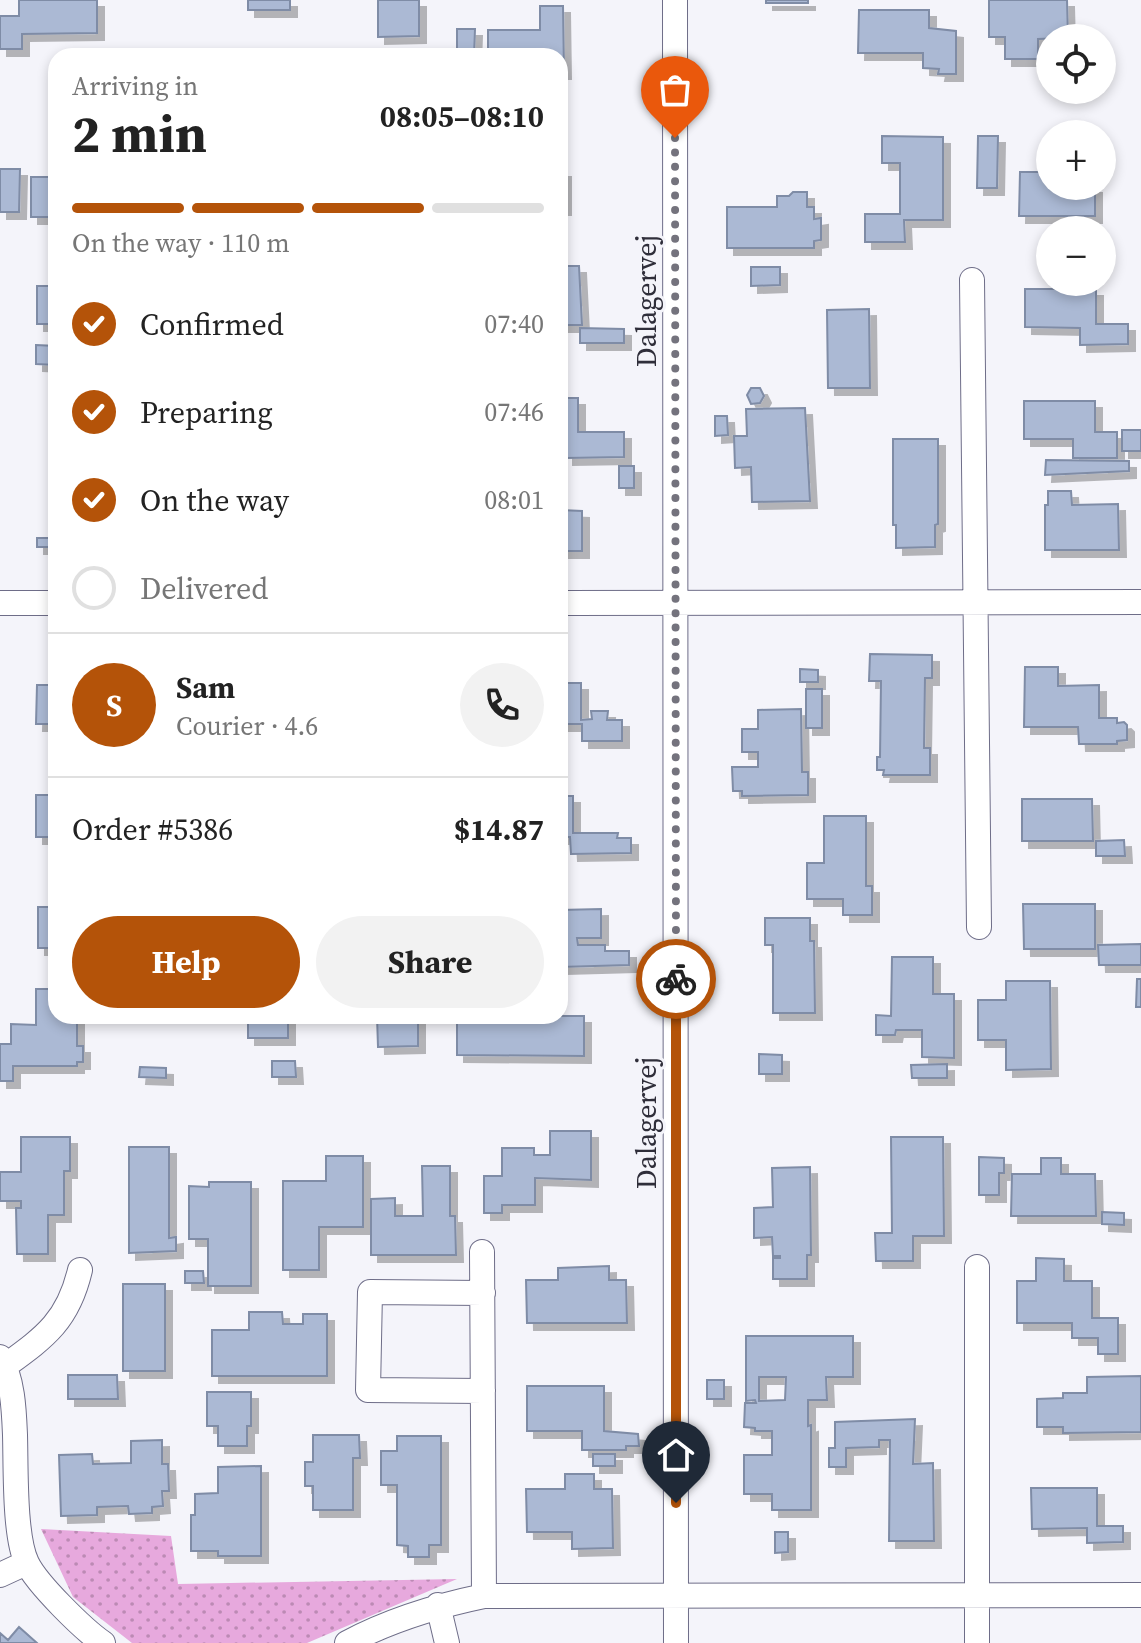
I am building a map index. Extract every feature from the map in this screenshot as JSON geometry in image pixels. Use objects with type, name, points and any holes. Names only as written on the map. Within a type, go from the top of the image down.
[{"type":"street","name":"Dalagervej","points":[[675,0],[676,1643]]},
{"type":"street","points":[[972,280],[979,927]]},
{"type":"street","points":[[568,603],[1141,602]]},
{"type":"street","points":[[0,603],[48,603]]},
{"type":"street","points":[[482,1252],[484,1596]]},
{"type":"street","points":[[977,1267],[977,1643]]},
{"type":"street","points":[[80,1270],[74,1296],[41,1340],[2,1362],[14,1414],[18,1522],[26,1563],[86,1631],[103,1643]]},
{"type":"street","points":[[483,1293],[370,1292],[368,1390],[483,1391]]},
{"type":"street","points":[[0,1575],[26,1563]]},
{"type":"street","points":[[347,1643],[371,1630],[438,1605],[484,1596],[1141,1595]]},
{"type":"street","points":[[438,1605],[447,1643]]},
{"type":"shaded area","points":[[41,1529],[171,1536],[178,1584],[457,1579],[307,1643],[132,1643],[73,1597]]},
{"type":"building","points":[[19,0],[97,0],[97,33],[22,34],[22,49],[0,49],[0,16],[19,16]]},
{"type":"building","points":[[248,0],[290,0],[290,10],[248,10]]},
{"type":"building","points":[[378,0],[419,0],[419,36],[378,37]]},
{"type":"building","points":[[766,0],[808,0],[808,3],[766,3]]},
{"type":"building","points":[[989,0],[1067,0],[1068,24],[1036,24],[1036,59],[1005,59],[1005,37],[989,37]]},
{"type":"building","points":[[540,6],[563,6],[564,48],[488,48],[488,30],[540,30]]},
{"type":"building","points":[[859,10],[929,10],[929,28],[956,31],[956,74],[938,74],[939,69],[923,68],[923,53],[858,53]]},
{"type":"building","points":[[457,29],[475,29],[474,48],[457,48]]},
{"type":"building","points":[[882,136],[943,137],[943,220],[904,220],[905,242],[865,242],[865,214],[900,214],[900,163],[882,163]]},
{"type":"building","points":[[978,136],[998,136],[997,188],[977,188]]},
{"type":"building","points":[[0,169],[20,169],[19,212],[0,212]]},
{"type":"building","points":[[1020,172],[1036,172],[1036,200],[1095,200],[1095,216],[1019,216]]},
{"type":"building","points":[[31,177],[48,177],[48,217],[31,217]]},
{"type":"building","points":[[793,192],[807,192],[807,207],[814,207],[814,219],[821,218],[821,240],[814,241],[814,248],[727,248],[727,207],[777,207],[777,196],[789,196]]},
{"type":"building","points":[[568,266],[579,266],[582,325],[568,325]]},
{"type":"building","points":[[751,267],[780,267],[780,285],[751,286]]},
{"type":"building","points":[[37,286],[48,286],[48,324],[37,324]]},
{"type":"building","points":[[1025,289],[1036,289],[1036,296],[1096,296],[1096,324],[1128,324],[1128,344],[1080,345],[1080,328],[1025,327]]},
{"type":"building","points":[[869,309],[870,388],[828,388],[827,310]]},
{"type":"building","points":[[580,328],[624,329],[624,343],[580,343]]},
{"type":"building","points":[[36,345],[48,346],[48,365],[36,364]]},
{"type":"building","points":[[751,388],[760,388],[764,396],[760,403],[751,404],[747,395]]},
{"type":"building","points":[[568,398],[578,398],[578,432],[624,432],[624,457],[568,458]]},
{"type":"building","points":[[1024,401],[1095,401],[1095,432],[1117,432],[1117,458],[1073,458],[1073,439],[1024,439]]},
{"type":"building","points":[[805,408],[810,501],[752,502],[751,467],[735,468],[734,436],[747,436],[746,409]]},
{"type":"building","points":[[715,416],[727,416],[728,435],[715,436]]},
{"type":"building","points":[[1122,430],[1141,430],[1141,451],[1122,451]]},
{"type":"building","points":[[893,439],[938,439],[935,547],[896,548]]},
{"type":"building","points":[[1046,460],[1129,461],[1129,471],[1045,475]]},
{"type":"building","points":[[619,466],[634,466],[634,488],[619,488]]},
{"type":"building","points":[[1048,491],[1071,491],[1072,505],[1118,504],[1119,550],[1045,550]]},
{"type":"building","points":[[568,510],[582,511],[582,551],[568,551]]},
{"type":"building","points":[[37,538],[48,538],[48,547],[37,547]]},
{"type":"building","points":[[870,654],[932,655],[932,678],[925,678],[924,748],[930,748],[930,775],[883,775],[884,770],[877,770],[877,757],[880,757],[881,681],[869,681]]},
{"type":"building","points":[[1025,667],[1058,667],[1058,686],[1099,685],[1099,718],[1117,718],[1117,723],[1124,722],[1127,725],[1127,740],[1117,741],[1117,744],[1079,744],[1078,727],[1024,727]]},
{"type":"building","points":[[800,669],[818,670],[818,682],[800,682]]},
{"type":"building","points":[[568,683],[581,683],[581,720],[592,719],[591,711],[608,711],[607,720],[622,720],[622,741],[582,741],[582,724],[568,724]]},
{"type":"building","points":[[37,685],[48,685],[48,724],[36,724]]},
{"type":"building","points":[[806,689],[822,689],[822,728],[806,728]]},
{"type":"building","points":[[801,709],[802,772],[808,772],[808,795],[742,796],[742,791],[733,791],[732,767],[758,767],[758,752],[742,752],[742,729],[758,729],[758,710]]},
{"type":"building","points":[[36,795],[48,795],[48,837],[36,837]]},
{"type":"building","points":[[568,796],[573,796],[573,833],[618,833],[617,838],[631,838],[631,853],[571,854]]},
{"type":"building","points":[[1022,799],[1092,799],[1093,841],[1022,841]]},
{"type":"building","points":[[824,816],[866,816],[866,886],[872,886],[872,915],[843,915],[843,899],[807,899],[807,863],[824,863]]},
{"type":"building","points":[[1124,840],[1125,856],[1096,856],[1096,841]]},
{"type":"building","points":[[1023,904],[1095,904],[1095,949],[1024,949]]},
{"type":"building","points":[[38,907],[48,907],[48,948],[38,948]]},
{"type":"building","points":[[601,909],[601,938],[577,938],[578,945],[605,945],[605,951],[629,951],[629,965],[568,967],[568,910]]},
{"type":"building","points":[[765,918],[810,918],[810,941],[814,941],[815,1013],[773,1013],[773,945],[765,945]]},
{"type":"building","points":[[1141,944],[1141,965],[1099,965],[1098,945]]},
{"type":"building","points":[[892,957],[933,957],[933,994],[954,994],[954,1058],[922,1057],[922,1030],[896,1030],[895,1035],[876,1035],[876,1015],[891,1016]]},
{"type":"building","points":[[1137,979],[1141,979],[1141,1007],[1136,1007]]},
{"type":"building","points":[[1006,981],[1050,981],[1051,1069],[1006,1070],[1006,1040],[978,1040],[978,1000],[1006,1000]]},
{"type":"building","points":[[36,989],[48,989],[48,1024],[77,1024],[77,1046],[83,1046],[83,1062],[77,1062],[77,1066],[13,1066],[13,1081],[0,1081],[0,1044],[11,1044],[11,1024],[36,1025]]},
{"type":"building","points":[[568,1016],[584,1016],[584,1056],[457,1055],[457,1024],[568,1024]]},
{"type":"building","points":[[248,1024],[288,1024],[288,1038],[248,1038]]},
{"type":"building","points":[[377,1024],[418,1024],[418,1046],[378,1047]]},
{"type":"building","points":[[759,1054],[782,1055],[782,1074],[759,1074]]},
{"type":"building","points":[[272,1061],[295,1061],[296,1077],[272,1077]]},
{"type":"building","points":[[947,1064],[947,1078],[912,1078],[911,1065]]},
{"type":"building","points":[[140,1067],[166,1068],[166,1078],[139,1077]]},
{"type":"building","points":[[550,1131],[591,1131],[591,1180],[535,1178],[535,1205],[502,1205],[502,1213],[484,1213],[484,1176],[502,1176],[502,1148],[534,1148],[534,1155],[550,1155]]},
{"type":"building","points":[[21,1137],[70,1137],[70,1171],[64,1171],[64,1215],[48,1215],[48,1254],[17,1254],[16,1208],[21,1208],[21,1201],[0,1201],[0,1172],[21,1172]]},
{"type":"building","points":[[891,1137],[943,1137],[944,1236],[913,1236],[913,1261],[876,1261],[875,1233],[892,1233]]},
{"type":"building","points":[[129,1147],[169,1147],[169,1238],[176,1237],[176,1251],[129,1253]]},
{"type":"building","points":[[326,1156],[363,1156],[363,1227],[319,1227],[319,1270],[283,1270],[283,1181],[326,1181]]},
{"type":"building","points":[[979,1157],[1004,1158],[1004,1173],[999,1173],[999,1195],[979,1195]]},
{"type":"building","points":[[1041,1158],[1061,1158],[1061,1174],[1095,1174],[1096,1216],[1011,1216],[1012,1174],[1041,1174]]},
{"type":"building","points":[[422,1166],[450,1166],[450,1216],[455,1216],[456,1255],[371,1255],[371,1199],[395,1198],[395,1216],[423,1216]]},
{"type":"building","points":[[810,1167],[811,1255],[807,1255],[807,1279],[773,1279],[773,1258],[780,1256],[773,1256],[772,1237],[754,1238],[754,1208],[773,1207],[772,1168]]},
{"type":"building","points":[[209,1182],[251,1182],[251,1286],[208,1286],[208,1239],[189,1239],[189,1186],[209,1187]]},
{"type":"building","points":[[1102,1212],[1124,1213],[1124,1225],[1102,1224]]},
{"type":"building","points":[[1036,1258],[1064,1259],[1064,1281],[1092,1281],[1092,1318],[1118,1318],[1118,1354],[1098,1354],[1098,1338],[1072,1338],[1072,1323],[1017,1323],[1017,1281],[1036,1281]]},
{"type":"building","points":[[609,1266],[609,1280],[626,1280],[627,1323],[527,1323],[526,1280],[558,1280],[558,1268]]},
{"type":"building","points":[[185,1271],[203,1271],[204,1283],[185,1283]]},
{"type":"building","points":[[123,1284],[165,1284],[165,1371],[123,1371]]},
{"type":"building","points":[[249,1312],[282,1312],[283,1324],[303,1324],[303,1314],[327,1314],[327,1376],[212,1376],[212,1330],[249,1330]]},
{"type":"building","points":[[746,1336],[853,1336],[853,1377],[826,1377],[827,1400],[808,1400],[811,1510],[772,1510],[772,1494],[744,1494],[744,1455],[772,1455],[772,1431],[755,1431],[755,1428],[744,1427],[745,1403],[756,1403],[755,1400],[746,1401]],"holes":[[[759,1377],[786,1377],[785,1400],[759,1401]]]},
{"type":"building","points":[[68,1375],[117,1375],[118,1399],[68,1399]]},
{"type":"building","points":[[1141,1376],[1141,1432],[1063,1433],[1063,1427],[1037,1427],[1037,1399],[1063,1398],[1063,1393],[1087,1393],[1087,1377]]},
{"type":"building","points":[[707,1380],[724,1380],[724,1399],[707,1399]]},
{"type":"building","points":[[527,1386],[604,1386],[604,1431],[638,1434],[639,1446],[626,1446],[626,1450],[582,1450],[582,1431],[527,1431]]},
{"type":"building","points":[[207,1392],[251,1392],[251,1426],[247,1426],[247,1446],[218,1446],[218,1426],[207,1426]]},
{"type":"building","points":[[915,1419],[913,1464],[933,1463],[934,1541],[889,1541],[890,1440],[879,1440],[879,1447],[846,1448],[846,1467],[829,1467],[829,1448],[835,1448],[835,1422]]},
{"type":"building","points":[[313,1435],[359,1435],[360,1458],[353,1458],[353,1510],[313,1510],[313,1486],[305,1486],[305,1462],[313,1462]]},
{"type":"building","points":[[397,1436],[441,1436],[441,1545],[429,1545],[429,1557],[408,1557],[408,1546],[397,1545],[397,1485],[381,1485],[381,1451],[397,1451]]},
{"type":"building","points":[[162,1440],[162,1464],[168,1464],[169,1491],[162,1491],[163,1506],[152,1507],[152,1513],[129,1514],[128,1506],[97,1507],[97,1515],[61,1516],[59,1455],[92,1454],[93,1464],[131,1463],[131,1441]]},
{"type":"building","points":[[593,1454],[615,1454],[615,1466],[593,1466]]},
{"type":"building","points":[[261,1466],[261,1556],[218,1556],[218,1551],[191,1551],[191,1515],[195,1515],[195,1494],[218,1493],[218,1467]]},
{"type":"building","points":[[565,1474],[594,1474],[594,1489],[612,1489],[613,1548],[572,1549],[572,1532],[527,1532],[526,1489],[565,1489]]},
{"type":"building","points":[[1031,1488],[1097,1488],[1097,1526],[1123,1526],[1123,1542],[1087,1543],[1087,1528],[1032,1529]]},
{"type":"building","points":[[775,1532],[788,1532],[788,1552],[775,1553]]},
{"type":"building","points":[[19,1627],[37,1643],[0,1643],[0,1633],[8,1640]]},
{"type":"way so far","points":[[675,138],[676,979]]},
{"type":"route","points":[[676,979],[676,1503]]}]
